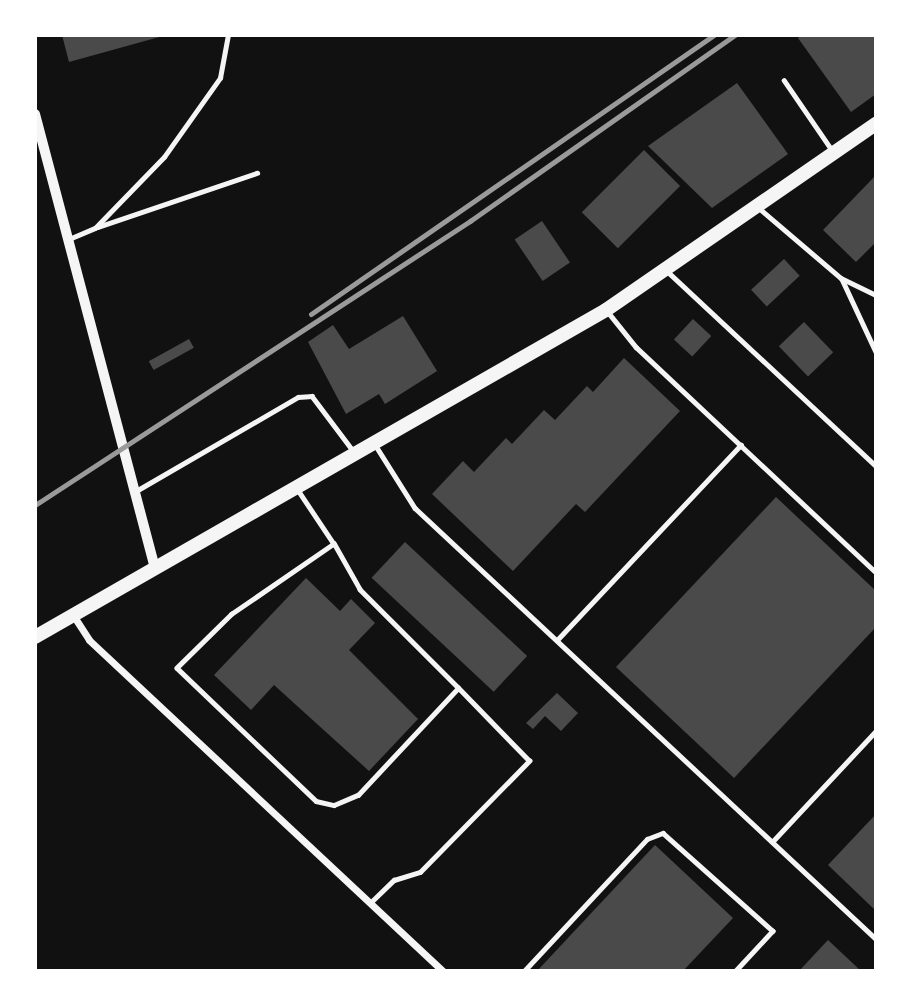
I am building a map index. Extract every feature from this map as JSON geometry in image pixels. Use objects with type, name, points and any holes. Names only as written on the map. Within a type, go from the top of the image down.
[{"type":"main road","points":[[35,637],[606,310],[667,271],[876,124]]},
{"type":"street","points":[[35,114],[38,136],[155,569]]},
{"type":"street","points":[[72,615],[89,640],[443,971]]},
{"type":"lane","points":[[95,228],[164,157],[220,78],[228,35]]},
{"type":"lane","points":[[784,79],[835,154]]},
{"type":"lane","points":[[68,240],[95,228],[257,173]]},
{"type":"lane","points":[[759,207],[841,278],[876,295]]},
{"type":"lane","points":[[667,271],[876,466]]},
{"type":"lane","points":[[841,278],[876,352]]},
{"type":"lane","points":[[606,310],[636,347],[876,572]]},
{"type":"lane","points":[[135,492],[298,397],[312,396],[355,453]]},
{"type":"lane","points":[[374,442],[415,508],[876,939]]},
{"type":"lane","points":[[556,640],[741,445]]},
{"type":"lane","points":[[296,486],[360,590],[529,761],[420,872],[394,880],[370,903]]},
{"type":"lane","points":[[334,544],[232,614],[177,668],[324,805],[358,795],[458,688]]},
{"type":"lane","points":[[772,842],[876,731]]},
{"type":"lane","points":[[524,971],[647,839],[663,833],[773,931],[736,971]]},
{"type":"building","points":[[62,35],[163,35],[163,36],[69,62]]},
{"type":"building","points":[[802,35],[876,35],[876,94],[851,112],[798,38]]},
{"type":"building","points":[[737,83],[788,154],[712,208],[648,146]]},
{"type":"building","points":[[644,150],[680,186],[618,248],[582,212]]},
{"type":"building","points":[[876,175],[876,242],[856,262],[823,230]]},
{"type":"building","points":[[542,221],[570,262],[543,281],[515,239]]},
{"type":"building","points":[[784,259],[800,276],[767,307],[751,290]]},
{"type":"building","points":[[403,316],[437,371],[385,404],[379,394],[346,414],[308,342],[333,325],[349,349]]},
{"type":"building","points":[[693,319],[711,336],[692,357],[674,339]]},
{"type":"building","points":[[804,322],[833,352],[808,377],[779,346]]},
{"type":"building","points":[[189,339],[194,348],[154,370],[149,361]]},
{"type":"building","points":[[624,358],[680,411],[585,512],[576,504],[513,571],[432,494],[463,461],[474,472],[506,438],[512,444],[544,410],[555,420],[587,386],[593,392]]},
{"type":"building","points":[[776,497],[876,591],[876,627],[734,778],[616,667]]},
{"type":"building","points":[[405,542],[527,656],[494,692],[372,578]]},
{"type":"building","points":[[306,578],[340,611],[351,599],[375,623],[349,650],[418,719],[369,771],[274,685],[251,710],[214,675]]},
{"type":"building","points":[[557,693],[578,713],[561,731],[545,716],[533,729],[526,723]]},
{"type":"building","points":[[876,814],[876,911],[828,865]]},
{"type":"building","points":[[655,845],[733,918],[683,971],[537,971]]},
{"type":"building","points":[[828,940],[861,971],[799,971]]},
{"type":"railway","points":[[311,314],[714,35]]},
{"type":"railway","points":[[35,505],[470,221],[735,35]]}]
